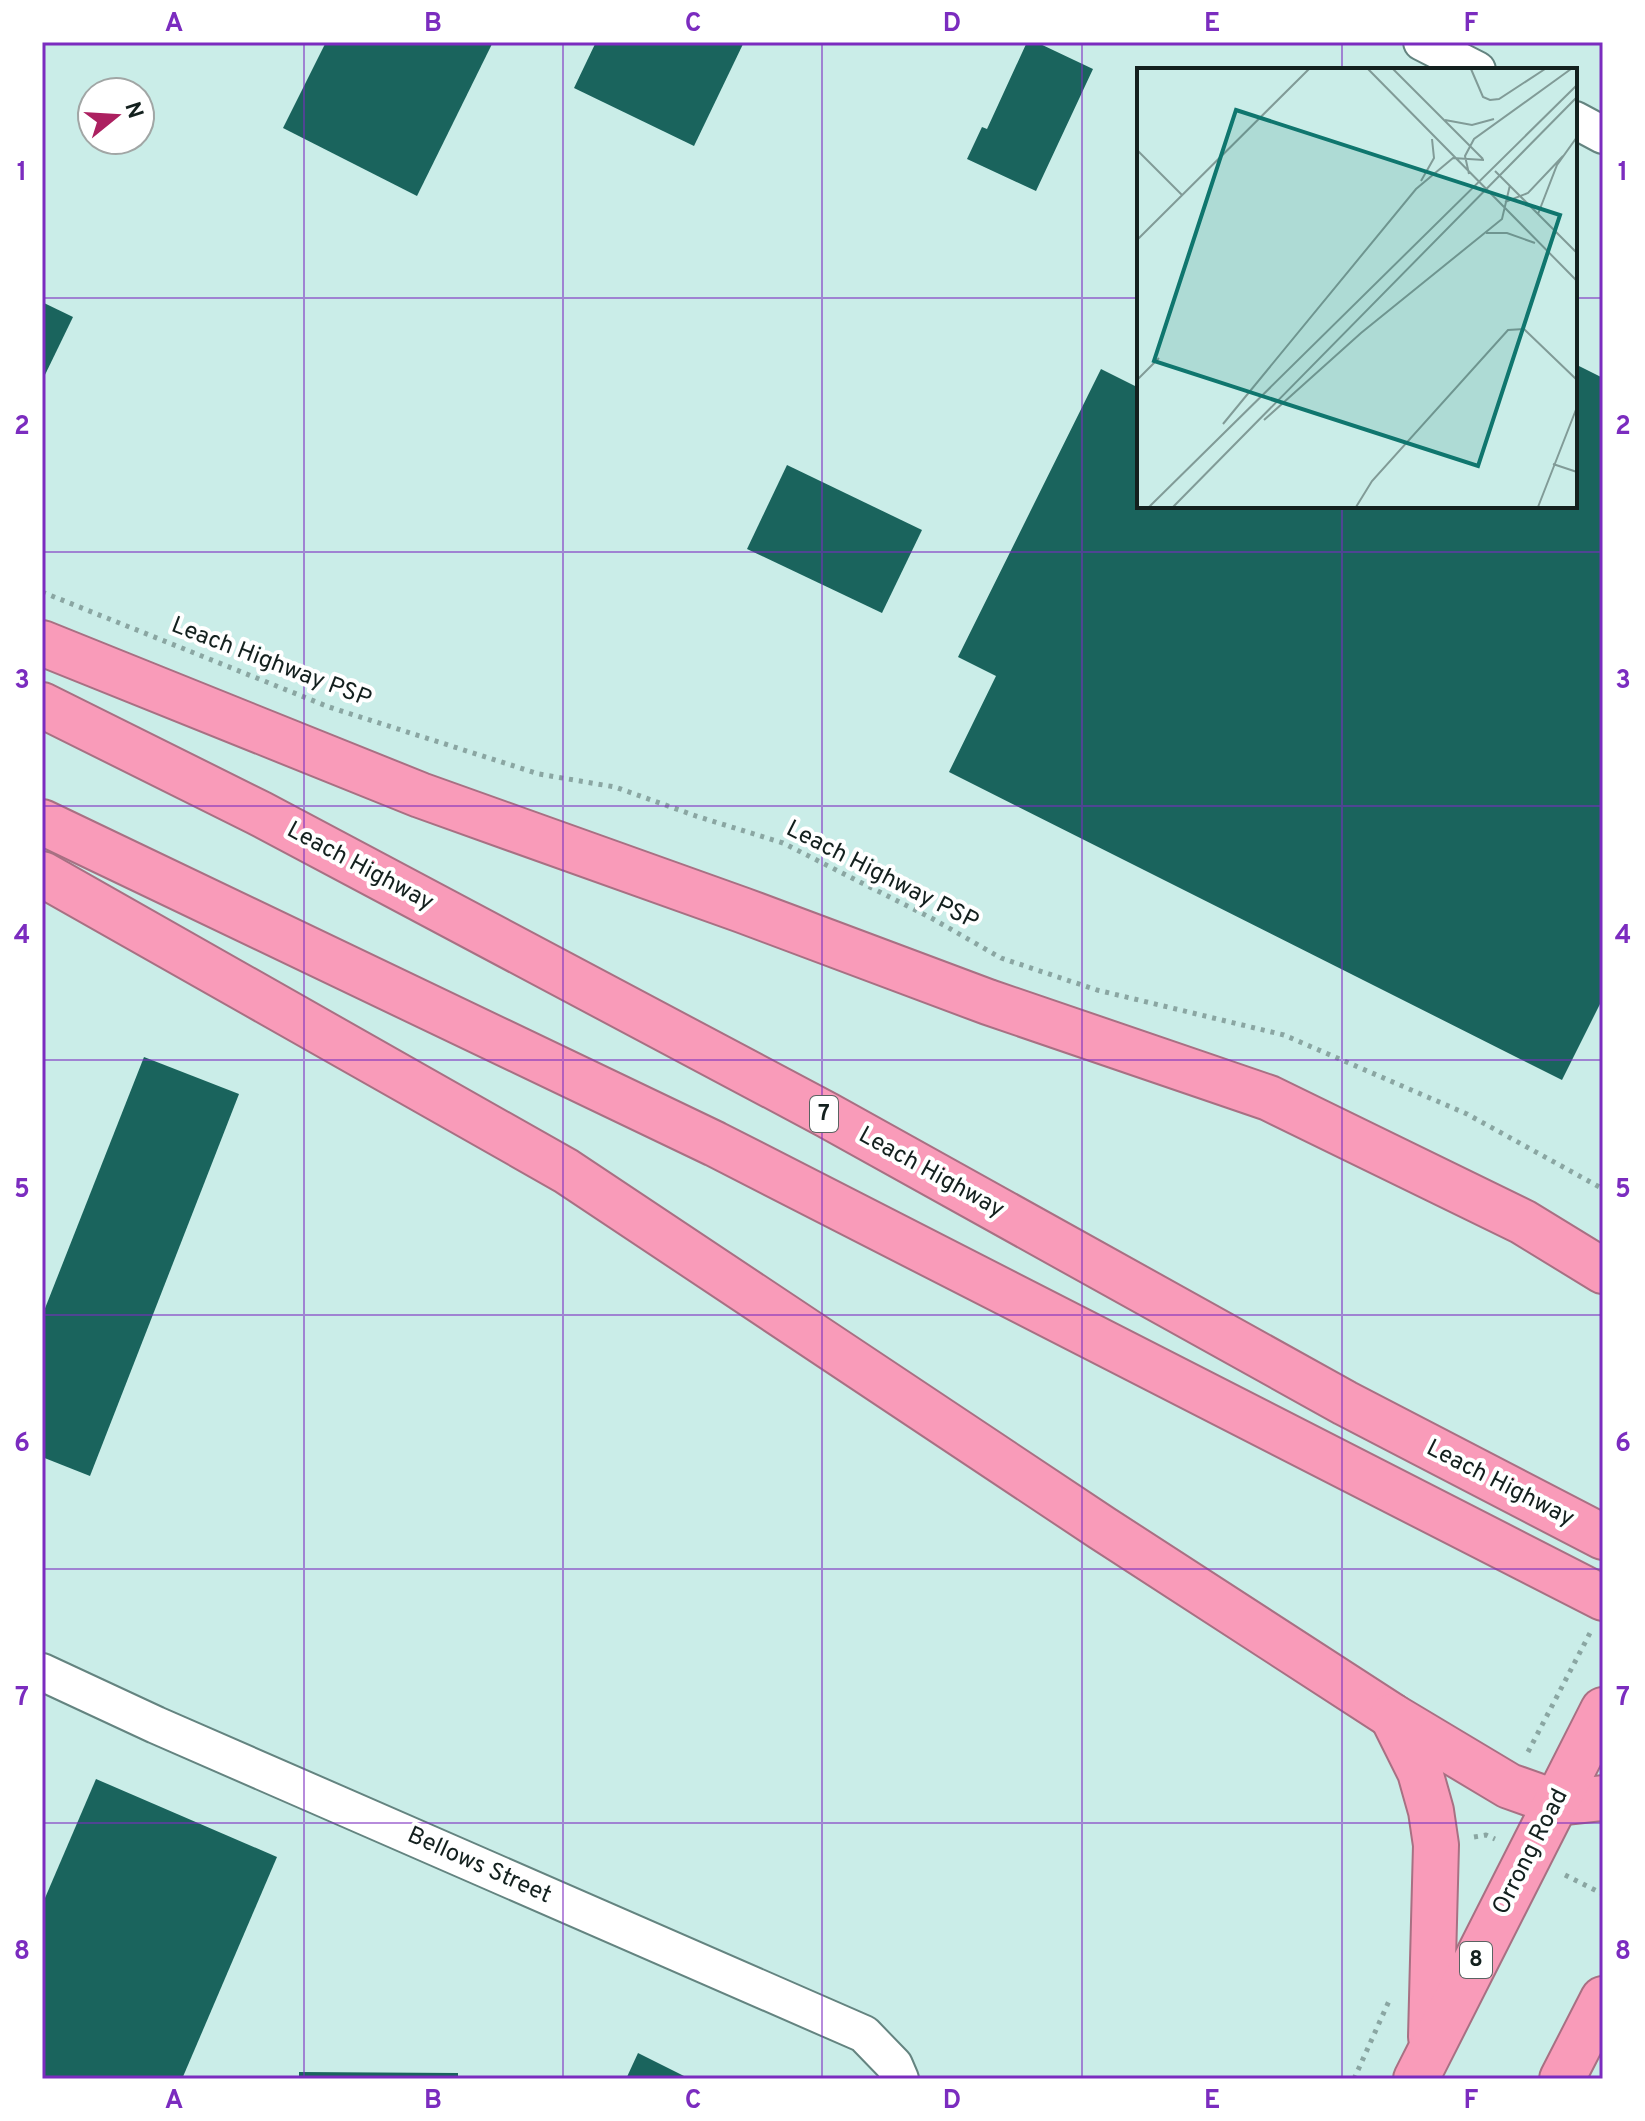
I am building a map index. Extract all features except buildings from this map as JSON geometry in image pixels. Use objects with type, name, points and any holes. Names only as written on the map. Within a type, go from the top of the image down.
[{"type":"highway","points":[[42,643],[420,795],[988,1002],[1269,1098],[1523,1222],[1603,1271]]},
{"type":"highway","name":"Leach Highway","points":[[42,705],[259,813],[730,1063],[1345,1403],[1601,1537]]},
{"type":"highway","points":[[42,822],[715,1144],[1590,1604]]},
{"type":"highway","points":[[42,874],[566,1171],[1102,1528],[1392,1716],[1509,1786],[1557,1803],[1603,1798]]},
{"type":"highway","points":[[1523,1222],[1603,1238]]},
{"type":"highway","name":"Orrong Road","points":[[1424,2064],[1603,1710]]},
{"type":"highway","points":[[1392,1716],[1420,1772],[1436,1845],[1424,2064]]},
{"type":"highway","points":[[1562,2079],[1603,1999]]},
{"type":"street","points":[[1422,42],[1473,68]]},
{"type":"street","points":[[1577,121],[1603,135]]},
{"type":"street","name":"Bellows Street","points":[[42,1672],[156,1725],[864,2034],[894,2065],[900,2079]]},
{"type":"path","name":"Leach Highway PSP","points":[[42,592],[329,707],[539,774],[615,787],[783,843],[933,919],[1001,958],[1097,990],[1284,1035],[1467,1114],[1603,1189]]},
{"type":"path","points":[[1486,1835],[1590,1604]]}]
